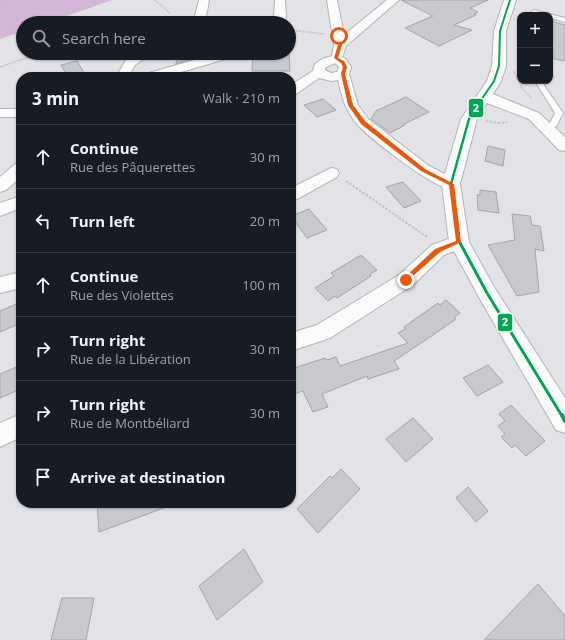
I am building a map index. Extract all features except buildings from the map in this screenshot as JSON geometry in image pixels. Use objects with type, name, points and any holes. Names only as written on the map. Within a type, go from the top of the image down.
[{"type":"street","points":[[201,16],[204,0]]},
{"type":"street","points":[[280,0],[280,16]]},
{"type":"street","points":[[332,0],[340,45],[336,58]]},
{"type":"street","points":[[340,45],[394,0]]},
{"type":"street","points":[[510,0],[500,31],[499,66],[494,81],[469,119],[451,184],[459,242],[487,293],[565,421]]},
{"type":"street","points":[[296,88],[319,72],[319,67],[336,58]]},
{"type":"street","points":[[336,58],[342,62],[345,67],[343,74],[351,105],[363,122],[423,170],[451,184]]},
{"type":"street","points":[[125,72],[130,63],[135,60]]},
{"type":"street","points":[[167,72],[208,60]]},
{"type":"street","points":[[319,72],[326,77],[333,78],[343,74]]},
{"type":"street","points":[[484,96],[534,116],[565,146]]},
{"type":"street","points":[[0,113],[16,113]]},
{"type":"street","points":[[0,186],[16,172]]},
{"type":"street","points":[[296,192],[331,172]]},
{"type":"street","points":[[0,210],[16,204]]},
{"type":"street","points":[[296,340],[324,332],[406,280],[438,250],[459,242]]},
{"type":"street","points":[[0,285],[16,281]]},
{"type":"street","points":[[0,435],[16,427]]},
{"type":"lane","points":[[553,17],[565,20]]},
{"type":"lane","points":[[540,84],[558,113],[553,125]]},
{"type":"path","points":[[0,7],[14,0]]},
{"type":"path","points":[[155,0],[171,14]]},
{"type":"path","points":[[296,31],[327,34]]},
{"type":"path","points":[[0,67],[20,60]]},
{"type":"path","points":[[499,62],[508,63],[522,88],[553,125]]},
{"type":"path","points":[[482,120],[511,123]]},
{"type":"path","points":[[331,172],[427,237],[438,250]]},
{"type":"shaded area","points":[[0,0],[112,0],[67,16],[16,16],[16,33],[0,39]]},
{"type":"transit line","name":"2","points":[[510,0],[500,31],[499,66],[494,81],[469,119],[451,184],[459,242],[487,293],[565,421]]},
{"type":"route","points":[[339,36],[340,45],[336,58],[342,62],[345,67],[343,74],[351,105],[363,122],[423,170],[451,184],[459,242],[438,250],[406,280]]}]
